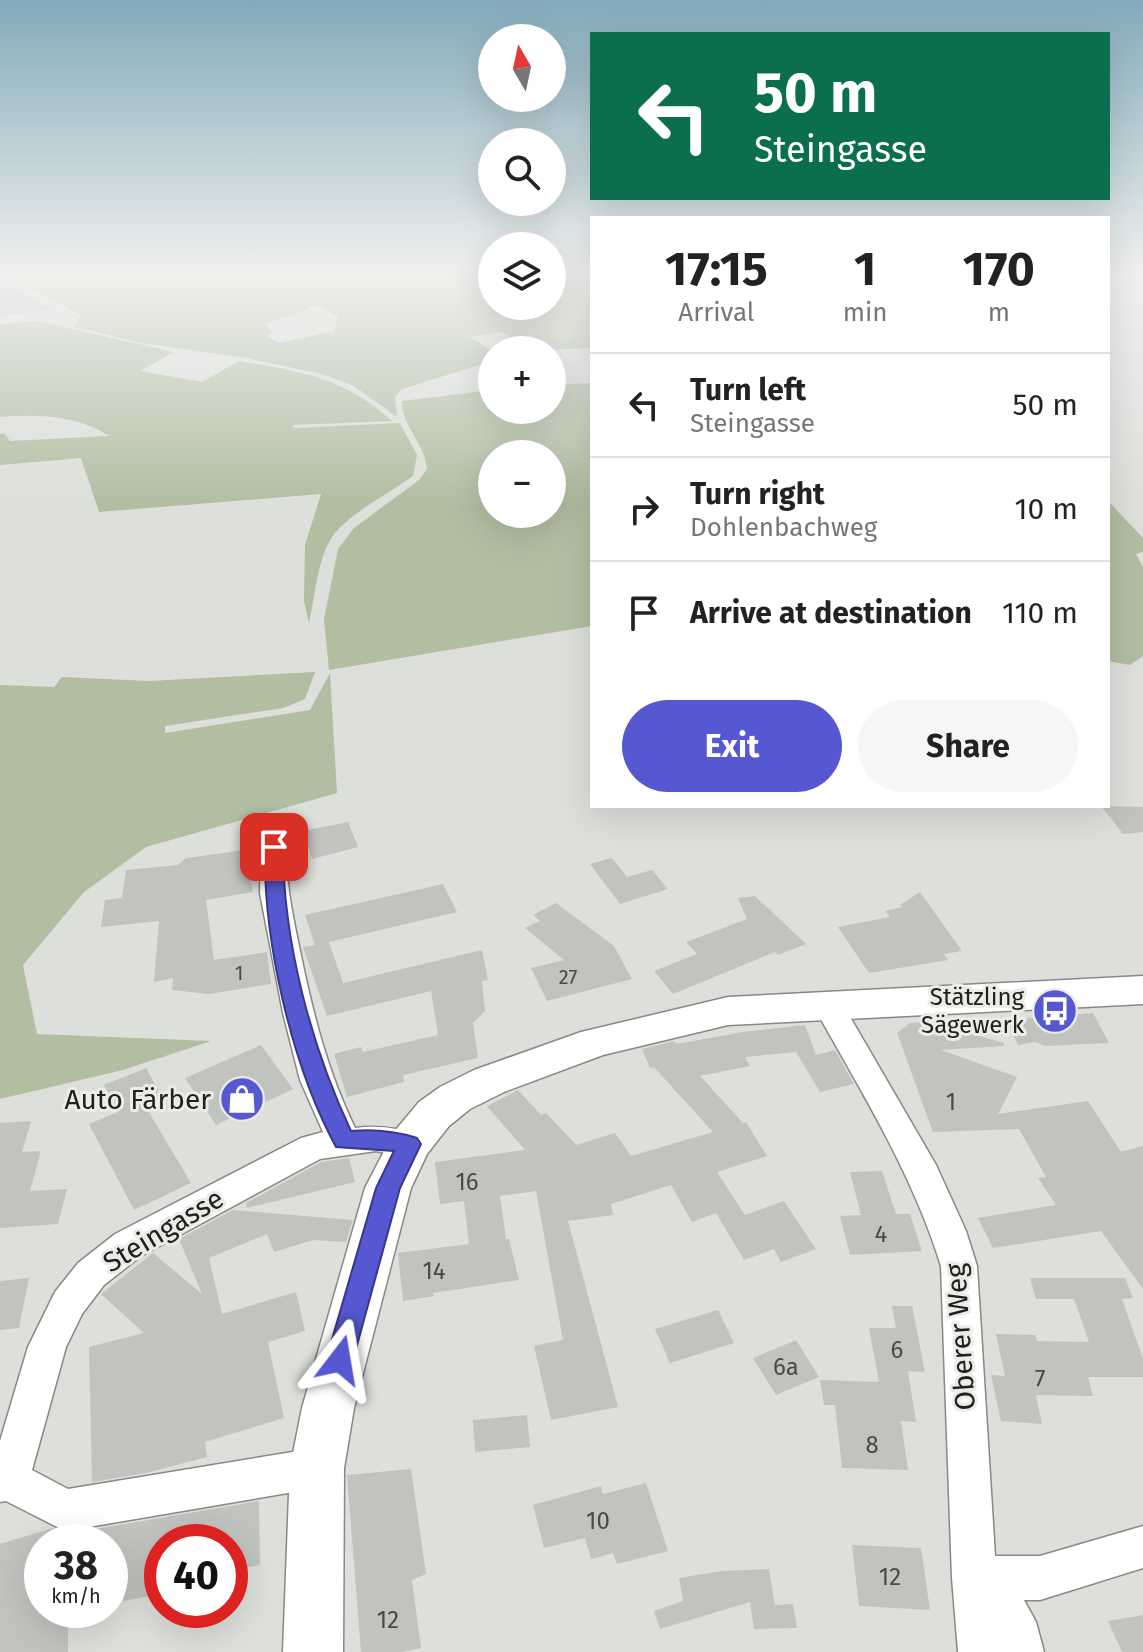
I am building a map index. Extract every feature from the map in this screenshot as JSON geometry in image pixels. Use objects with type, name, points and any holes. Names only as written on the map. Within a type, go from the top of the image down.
[{"type":"street","points":[[274,847],[274,893],[298,1013],[316,1080],[344,1141]]},
{"type":"street","points":[[313,1652],[317,1468],[328,1408],[366,1258],[388,1188],[409,1144],[434,1114],[455,1098],[489,1081],[595,1042],[728,1011],[1143,990]]},
{"type":"street","name":"Oberer Weg","points":[[828,1005],[926,1177],[947,1224],[959,1266],[974,1578],[981,1652]]},
{"type":"street","name":"Steingasse","points":[[4,1481],[47,1347],[68,1303],[91,1274],[128,1245],[313,1147],[376,1138],[409,1144]]},
{"type":"street","points":[[4,1481],[65,1510],[317,1468]]},
{"type":"street","points":[[974,1578],[1040,1578],[1143,1547]]},
{"type":"street","points":[[974,1578],[1014,1622],[1021,1652]]},
{"type":"green space","points":[[0,351],[170,351],[174,352],[140,371],[202,382],[239,361],[302,373],[356,395],[392,421],[292,425],[294,428],[400,423],[417,455],[413,476],[359,512],[332,537],[320,567],[309,623],[304,601],[305,545],[321,494],[99,512],[81,458],[0,465],[0,434],[4,433],[10,441],[109,436],[70,420],[0,417]]},
{"type":"green space","points":[[198,351],[478,351],[478,365],[402,389],[395,397],[397,417],[354,386],[322,374]]},
{"type":"green space","points":[[590,383],[590,626],[329,670],[324,619],[338,549],[354,528],[419,480],[427,469],[422,451],[405,418],[402,401],[478,392],[478,424],[566,424],[566,384]]},
{"type":"green space","points":[[1110,503],[1143,538],[1143,552],[1136,554],[1143,567],[1143,656],[1130,665],[1110,661]]},
{"type":"green space","points":[[315,672],[305,699],[283,708],[165,726],[165,733],[310,710],[330,673],[337,793],[146,847],[84,892],[23,965],[37,1034],[211,1041],[123,1070],[0,1099],[0,685],[54,687],[62,677],[149,681]]},
{"type":"building","points":[[1143,807],[1143,832],[1123,834],[1103,808]]},
{"type":"building","points":[[348,822],[358,847],[312,859],[303,831]]},
{"type":"building","points":[[246,850],[253,892],[206,900],[214,960],[267,952],[271,984],[209,994],[172,990],[173,978],[154,982],[159,921],[101,927],[105,900],[122,898],[126,870],[178,865],[186,858]]},
{"type":"building","points":[[612,858],[627,877],[652,870],[668,889],[620,904],[590,864]]},
{"type":"building","points":[[443,884],[457,912],[329,942],[343,983],[482,950],[488,980],[482,981],[485,1011],[473,1023],[478,1058],[403,1075],[404,1082],[347,1097],[334,1054],[361,1047],[363,1052],[438,1035],[431,991],[327,1016],[303,947],[315,945],[305,915]]},
{"type":"building","points":[[920,892],[962,951],[944,954],[948,960],[869,973],[838,927],[890,917],[885,911],[902,907],[900,905]]},
{"type":"building","points":[[755,896],[806,944],[778,955],[775,952],[673,994],[654,971],[697,954],[686,942],[747,919],[738,898]]},
{"type":"building","points":[[556,903],[614,946],[632,979],[547,1001],[531,968],[564,960],[525,928],[540,921],[533,915]]},
{"type":"building","points":[[1093,1013],[1109,1043],[1045,1046],[1035,1042],[1018,1045],[1007,1020]]},
{"type":"building","points":[[957,1020],[962,1031],[1004,1043],[1004,1046],[941,1050],[1017,1077],[998,1114],[1088,1101],[1121,1152],[1143,1146],[1143,1289],[1101,1231],[993,1248],[978,1218],[1056,1205],[1038,1178],[1046,1177],[1019,1129],[933,1132],[897,1033],[910,1023]]},
{"type":"building","points":[[805,1025],[816,1055],[835,1050],[854,1084],[820,1092],[796,1052],[745,1057],[750,1066],[700,1076],[743,1123],[746,1122],[767,1156],[717,1172],[745,1215],[784,1201],[816,1249],[781,1262],[774,1249],[744,1260],[716,1213],[692,1222],[671,1185],[611,1204],[613,1215],[568,1221],[618,1407],[551,1420],[534,1346],[563,1340],[536,1191],[500,1196],[506,1239],[509,1239],[519,1280],[433,1293],[434,1296],[403,1301],[398,1253],[469,1244],[464,1201],[440,1204],[435,1162],[525,1150],[487,1106],[518,1090],[541,1115],[546,1113],[576,1145],[615,1133],[631,1156],[713,1132],[654,1067],[650,1068],[642,1049],[674,1041],[676,1044]]},
{"type":"building","points":[[261,1045],[293,1089],[216,1125],[185,1078]]},
{"type":"building","points":[[146,1068],[165,1102],[147,1109],[191,1183],[134,1210],[89,1124],[118,1112],[104,1085]]},
{"type":"building","points":[[31,1121],[22,1152],[41,1151],[30,1191],[67,1189],[58,1224],[0,1228],[0,1123]]},
{"type":"building","points":[[349,1158],[355,1182],[247,1208],[246,1203],[321,1162]]},
{"type":"building","points":[[882,1171],[896,1214],[910,1214],[922,1251],[850,1255],[840,1216],[861,1215],[850,1172]]},
{"type":"building","points":[[233,1210],[353,1220],[346,1242],[313,1240],[274,1252],[267,1234],[209,1258],[222,1314],[296,1292],[305,1331],[268,1342],[284,1418],[205,1442],[207,1457],[146,1473],[92,1482],[89,1347],[144,1333],[101,1294],[153,1253],[202,1294],[179,1239]]},
{"type":"building","points":[[29,1278],[19,1328],[0,1330],[0,1281]]},
{"type":"building","points":[[1030,1278],[1125,1278],[1133,1298],[1122,1299],[1143,1359],[1143,1377],[1088,1377],[1093,1396],[1036,1395],[1042,1424],[1001,1421],[991,1375],[1005,1376],[996,1334],[1036,1335],[1037,1341],[1089,1342],[1074,1299],[1036,1299]]},
{"type":"building","points":[[892,1306],[912,1306],[925,1372],[908,1371],[916,1422],[901,1421],[908,1470],[842,1468],[835,1405],[824,1405],[820,1380],[879,1382],[869,1328],[896,1328]]},
{"type":"building","points":[[718,1310],[734,1343],[670,1363],[655,1329]]},
{"type":"building","points":[[796,1340],[819,1377],[776,1395],[753,1358]]},
{"type":"building","points":[[527,1415],[530,1447],[475,1452],[473,1420]]},
{"type":"building","points":[[411,1469],[426,1574],[412,1580],[421,1648],[402,1652],[361,1652],[347,1475]]},
{"type":"building","points":[[646,1483],[668,1551],[617,1564],[613,1553],[591,1559],[585,1538],[544,1548],[533,1505],[601,1486],[603,1494]]},
{"type":"building","points":[[259,1501],[260,1565],[248,1567],[248,1524],[144,1524],[144,1597],[128,1600],[128,1524],[124,1524]]},
{"type":"building","points":[[24,1537],[24,1628],[68,1628],[68,1652],[0,1652],[0,1544]]},
{"type":"building","points":[[852,1545],[921,1548],[930,1610],[859,1606]]},
{"type":"building","points":[[769,1569],[775,1605],[793,1604],[797,1628],[754,1629],[750,1602],[660,1629],[654,1611],[683,1601],[679,1578],[721,1571]]},
{"type":"building","points":[[1143,1615],[1143,1652],[1122,1652],[1108,1621]]},
{"type":"place","name":"Stätzling Sägewerk","points":[[1055,1011]]},
{"type":"place","name":"Auto Färber","points":[[242,1099]]},
{"type":"route","points":[[274,847],[274,893],[298,1013],[316,1080],[344,1141],[376,1138],[409,1144],[388,1188],[340,1360]]}]
